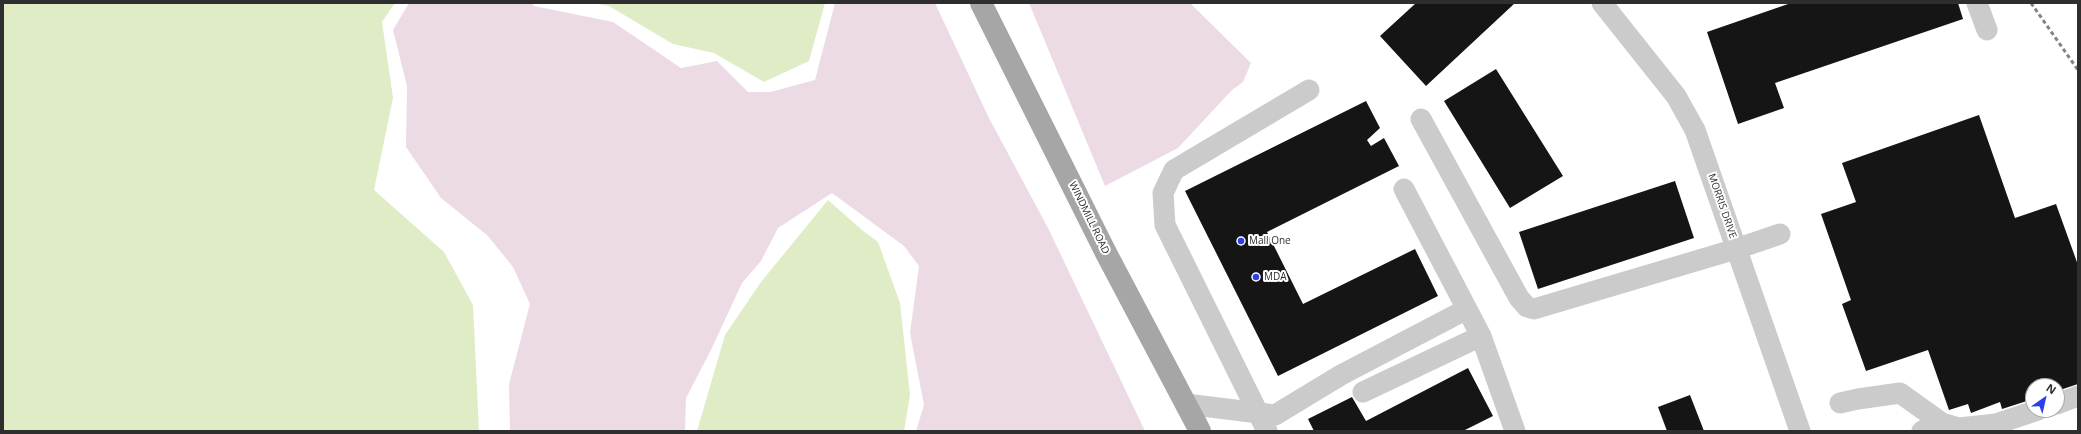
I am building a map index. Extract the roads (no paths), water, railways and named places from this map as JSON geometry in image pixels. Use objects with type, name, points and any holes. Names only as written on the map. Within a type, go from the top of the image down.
[{"type":"main road","name":"WINDMILL ROAD","points":[[981,3],[1106,253],[1200,431]]},
{"type":"street","name":"MORRIS DRIVE","points":[[1602,3],[1676,96],[1701,144],[1800,431]]},
{"type":"street","points":[[1978,3],[1987,30]]},
{"type":"street","points":[[1263,422],[1165,225],[1163,193],[1174,170],[1309,90]]},
{"type":"street","points":[[1421,119],[1519,298],[1527,307],[1534,310],[1736,249],[1780,234]]},
{"type":"street","points":[[1404,189],[1481,336],[1514,431]]},
{"type":"street","points":[[1186,404],[1263,422],[1341,375],[1467,309]]},
{"type":"street","points":[[1363,392],[1481,336]]},
{"type":"street","points":[[1840,404],[1858,399],[1900,392],[1942,423],[1958,428],[1996,424],[2025,414]]},
{"type":"street","points":[[2065,401],[2078,396]]},
{"type":"street","points":[[1922,431],[1942,423]]},
{"type":"railway","points":[[2031,3],[2078,70]]},
{"type":"place","name":"Mall One","points":[[1241,241]]},
{"type":"place","name":"MDA","points":[[1256,277]]}]
